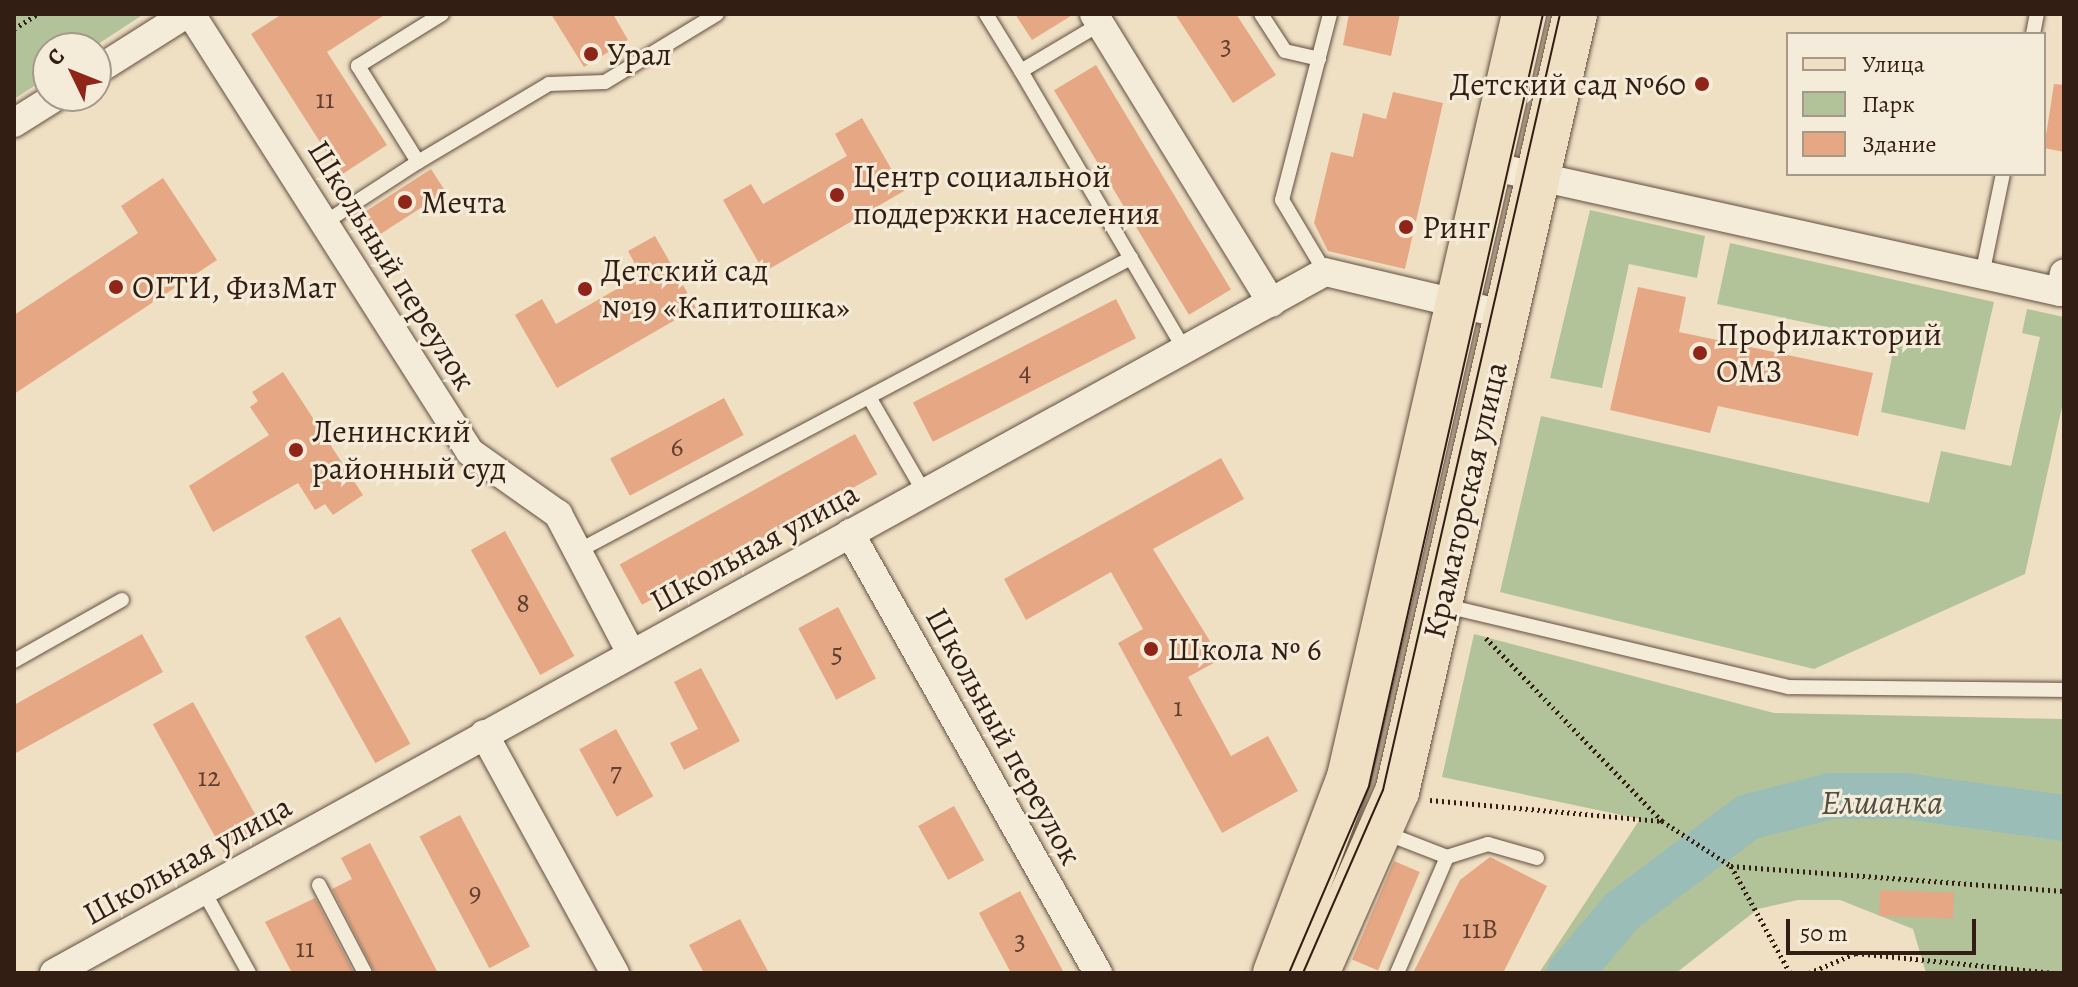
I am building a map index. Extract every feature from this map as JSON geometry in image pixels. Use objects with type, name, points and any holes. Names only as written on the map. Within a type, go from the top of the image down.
[{"type":"main road","name":"Краматорская улица","points":[[1275,973],[1349,777],[1524,14]]},
{"type":"main road","name":"Краматорская улица","points":[[1328,960],[1397,792],[1449,607],[1507,315],[1575,14]]},
{"type":"street","points":[[112,61],[188,14]]},
{"type":"street","name":"Школьный переулок","points":[[188,14],[470,452],[558,514],[631,653]]},
{"type":"street","points":[[1097,19],[1272,303]]},
{"type":"street","points":[[14,123],[32,112]]},
{"type":"street","points":[[1490,166],[1982,275],[2063,286]]},
{"type":"street","points":[[1325,272],[1507,315]]},
{"type":"street","name":"Школьная улица","points":[[54,973],[1325,272]]},
{"type":"street","name":"Школьный переулок","points":[[850,533],[1098,973]]},
{"type":"street","points":[[1391,596],[1449,607]]},
{"type":"street","points":[[484,734],[615,973]]},
{"type":"lane","points":[[418,162],[358,66],[442,14]]},
{"type":"lane","points":[[324,223],[418,162],[549,84],[605,82],[717,14]]},
{"type":"lane","points":[[986,14],[1185,350]]},
{"type":"lane","points":[[1261,14],[1285,51],[1319,59]]},
{"type":"lane","points":[[1325,272],[1282,200],[1330,14]]},
{"type":"lane","points":[[1021,71],[1097,19]]},
{"type":"lane","points":[[1982,275],[2003,176]]},
{"type":"lane","points":[[578,551],[1131,258]]},
{"type":"lane","points":[[869,397],[924,492]]},
{"type":"lane","points":[[14,661],[122,600]]},
{"type":"lane","points":[[1449,607],[1789,687],[2064,690]]},
{"type":"lane","points":[[1380,831],[1447,857],[1488,844],[1537,858]]},
{"type":"lane","points":[[1397,973],[1447,857]]},
{"type":"lane","points":[[319,885],[365,973]]},
{"type":"lane","points":[[203,890],[249,973]]},
{"type":"path","points":[[14,29],[37,14]]},
{"type":"path","points":[[1449,607],[1662,821],[1731,866],[1790,973]]},
{"type":"path","points":[[1417,799],[1662,821]]},
{"type":"path","points":[[1731,866],[2064,891]]},
{"type":"path","points":[[1809,973],[1856,953],[2054,973]]},
{"type":"green space","points":[[14,14],[144,14],[112,35],[112,32],[32,32],[32,87],[14,99]]},
{"type":"green space","points":[[1590,210],[1705,236],[1697,278],[1629,264],[1602,388],[1550,378]]},
{"type":"green space","points":[[1730,243],[1994,302],[1965,430],[1881,412],[1895,341],[1717,304]]},
{"type":"green space","points":[[2027,309],[2064,317],[2064,398],[2025,574],[1814,669],[1500,592],[1541,416],[1929,503],[1941,451],[2011,466],[2040,337],[2022,333]]},
{"type":"green space","points":[[1474,634],[1774,713],[2064,719],[2064,973],[1926,973],[1913,929],[1840,900],[1798,900],[1758,909],[1676,973],[1539,973],[1640,819],[1442,777]]},
{"type":"building","points":[[282,14],[386,14],[327,52],[387,145],[341,175],[251,34]]},
{"type":"building","name":"Урал","points":[[551,14],[613,14],[628,40],[584,67]]},
{"type":"building","points":[[1015,14],[1074,14],[1032,40]]},
{"type":"building","points":[[1175,14],[1236,14],[1276,75],[1233,103]]},
{"type":"building","points":[[1349,14],[1400,14],[1391,56],[1343,45]]},
{"type":"building","points":[[1096,65],[1231,290],[1189,315],[1054,90]]},
{"type":"building","points":[[2054,84],[2064,85],[2064,152],[2046,148]]},
{"type":"building","points":[[1393,92],[1443,103],[1405,269],[1328,251],[1314,223],[1331,152],[1353,157],[1363,113],[1386,119]]},
{"type":"building","name":"Центр социальной поддержки населения","points":[[862,118],[904,191],[764,272],[723,200],[751,184],[763,204],[847,156],[835,134]]},
{"type":"building","name":"Мечта","points":[[431,169],[446,192],[379,235],[364,213]]},
{"type":"building","name":"ОГТИ, ФизМат","points":[[163,178],[217,260],[14,394],[14,315],[138,233],[121,206]]},
{"type":"building","points":[[655,236],[696,308],[557,388],[515,315],[542,299],[556,324],[641,275],[628,251]]},
{"type":"building","name":"Профилакторий ОМЗ","points":[[1638,287],[1686,297],[1679,332],[1873,373],[1858,436],[1718,406],[1710,433],[1610,410]]},
{"type":"building","points":[[1116,299],[1136,338],[933,442],[913,403]]},
{"type":"building","name":"Ленинский районный суд","points":[[283,372],[363,495],[333,515],[325,504],[315,510],[298,483],[213,532],[189,486],[269,435],[250,407],[258,401],[252,392]]},
{"type":"building","points":[[724,398],[744,435],[630,496],[610,459]]},
{"type":"building","points":[[855,434],[877,474],[642,605],[620,564]]},
{"type":"building","points":[[1221,458],[1244,499],[1153,549],[1221,659],[1188,677],[1231,756],[1268,736],[1298,791],[1222,833],[1118,643],[1143,629],[1111,572],[1026,620],[1004,579]]},
{"type":"building","points":[[505,531],[574,656],[540,675],[471,550]]},
{"type":"building","points":[[838,607],[876,679],[836,700],[798,628]]},
{"type":"building","points":[[340,617],[410,744],[375,763],[305,636]]},
{"type":"building","points":[[142,634],[163,672],[14,754],[14,705]]},
{"type":"building","points":[[701,668],[740,741],[684,770],[670,743],[698,729],[674,682]]},
{"type":"building","points":[[193,702],[264,830],[224,852],[153,724]]},
{"type":"building","points":[[616,729],[653,796],[617,817],[579,749]]},
{"type":"building","points":[[954,806],[984,860],[948,880],[918,826]]},
{"type":"building","points":[[460,815],[530,947],[489,968],[419,837]]},
{"type":"building","points":[[370,843],[438,973],[375,973],[332,889],[352,879],[341,858]]},
{"type":"building","points":[[1490,857],[1547,886],[1503,973],[1413,973],[1460,880]]},
{"type":"building","points":[[1394,861],[1420,872],[1378,970],[1352,959]]},
{"type":"building","points":[[1880,890],[1954,893],[1953,919],[1879,916]]},
{"type":"building","points":[[1020,891],[1064,973],[1011,973],[979,913]]},
{"type":"building","points":[[315,898],[354,973],[292,973],[265,922]]},
{"type":"building","points":[[740,919],[769,973],[704,973],[689,945]]},
{"type":"waterway","name":"Елшанка","points":[[1570,973],[1622,911],[1748,817],[1831,796],[1905,796],[2064,818]]},
{"type":"tram line","points":[[1289,973],[1369,786],[1543,14]]},
{"type":"tram line","points":[[1303,973],[1383,790],[1560,14]]},
{"type":"place","name":"Урал","points":[[591,54]]},
{"type":"place","name":"Детский сад №60","points":[[1702,84]]},
{"type":"place","name":"Центр социальной поддержки населения","points":[[837,195]]},
{"type":"place","name":"Мечта","points":[[405,202]]},
{"type":"place","name":"Ринг","points":[[1406,227]]},
{"type":"place","name":"ОГТИ, ФизМат","points":[[116,287]]},
{"type":"place","name":"Детский сад №19 «Капитошка»","points":[[585,289]]},
{"type":"place","name":"Профилакторий ОМЗ","points":[[1700,353]]},
{"type":"place","name":"Ленинский районный суд","points":[[296,450]]},
{"type":"place","name":"Школа № 6","points":[[1151,649]]}]
